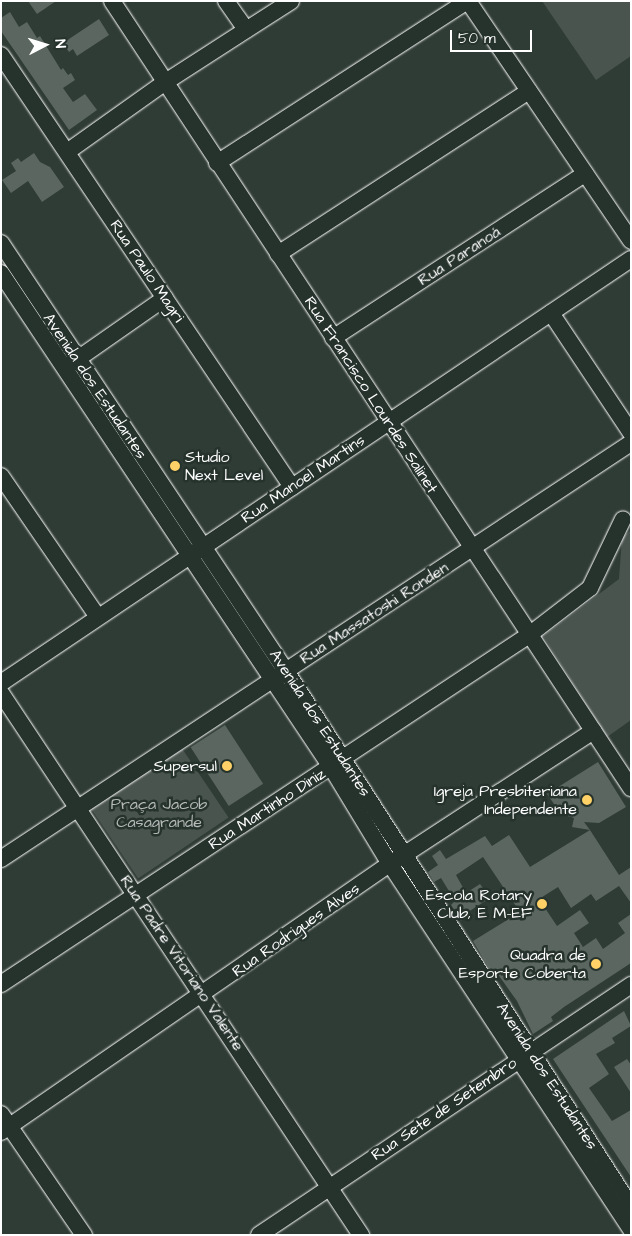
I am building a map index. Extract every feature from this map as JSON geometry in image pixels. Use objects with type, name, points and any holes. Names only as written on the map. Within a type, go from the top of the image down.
[{"type":"street","name":"Rua Francisco Lourdes Salinet","points":[[112,1],[164,83],[631,788]]},
{"type":"street","points":[[226,1],[246,30]]},
{"type":"street","points":[[67,152],[164,83],[291,1]]},
{"type":"street","points":[[217,163],[467,1],[631,241]]},
{"type":"street","name":"Rua Paulo Magri","points":[[1,55],[292,487]]},
{"type":"street","points":[[278,254],[529,91]]},
{"type":"street","name":"Rua Paranoá","points":[[333,338],[585,174]]},
{"type":"street","name":"Avenida dos Estudantes","points":[[1,243],[70,364]]},
{"type":"street","name":"Rua Manoel Martins","points":[[1,683],[631,259]]},
{"type":"street","name":"Avenida dos Estudantes","points":[[1,273],[70,364],[196,551],[286,671],[390,864],[438,938],[483,992],[610,1187],[631,1230]]},
{"type":"street","points":[[70,364],[166,298]]},
{"type":"street","points":[[551,313],[631,433]]},
{"type":"street","name":"Rua Massatoshi Ronden","points":[[1,859],[631,443]]},
{"type":"street","points":[[1,476],[98,617]]},
{"type":"street","name":"Rua Martinho Diniz","points":[[1,984],[530,635],[590,588],[623,519]]},
{"type":"street","name":"Avenida dos Estudantes","points":[[196,551],[272,680],[405,854],[452,928],[483,992]]},
{"type":"street","name":"Rua Padre Vitoriano Valente","points":[[1,693],[361,1235]]},
{"type":"street","name":"Rua Rodrigues Alves","points":[[4,1124],[203,995],[390,864],[593,731]]},
{"type":"street","points":[[438,938],[452,928]]},
{"type":"street","name":"Rua Sete de Setembro","points":[[258,1235],[631,985]]},
{"type":"street","points":[[4,1124],[84,1235]]},
{"type":"street","name":"Avenida dos Estudantes","points":[[610,1187],[631,1207]]},
{"type":"green space","points":[[542,1],[631,1],[631,56],[596,80]]},
{"type":"green space","points":[[631,530],[631,720],[607,737],[543,636],[619,579],[622,538]]},
{"type":"green space","name":"Praça Jacob Casagrande","points":[[181,747],[229,817],[138,878],[91,808]]},
{"type":"building","points":[[28,1],[56,1],[37,14]]},
{"type":"building","points":[[10,12],[19,27],[27,22],[37,38],[40,36],[61,70],[63,68],[68,75],[71,73],[75,80],[63,88],[73,102],[85,94],[97,110],[69,130],[1,31],[1,18]]},
{"type":"building","points":[[99,19],[109,35],[77,56],[73,49],[69,52],[63,43]]},
{"type":"building","points":[[34,153],[40,162],[50,167],[64,187],[42,202],[28,181],[11,193],[2,180],[16,171],[11,163],[18,158],[21,162]]},
{"type":"building","name":"Supersul","points":[[225,725],[263,784],[229,806],[191,747]]},
{"type":"building","name":"Igreja Presbiteriana Independente","points":[[598,762],[626,807],[599,823],[584,822],[590,830],[572,827],[574,818],[561,814],[547,794]]},
{"type":"building","points":[[590,830],[619,875],[631,867],[631,903],[619,886],[596,901],[591,894],[571,908],[558,887],[539,899],[557,926],[580,910],[589,923],[574,933],[583,947],[596,938],[603,949],[625,933],[618,923],[631,914],[631,963],[564,1007],[551,1017],[553,1021],[533,1034],[517,1001],[497,973],[493,975],[473,941],[520,912],[483,857],[456,875],[466,893],[480,884],[490,898],[468,912],[470,916],[461,921],[451,905],[455,901],[441,878],[434,882],[428,872],[438,865],[432,856],[440,850],[446,859],[485,836],[492,846],[509,835],[530,867]]},
{"type":"building","points":[[624,1011],[631,1026],[612,1038],[615,1043],[596,1054],[609,1074],[589,1088],[612,1121],[631,1110],[631,1177],[553,1059]]},
{"type":"building","points":[[627,1059],[631,1065],[631,1093],[614,1067]]},
{"type":"place","name":"Studio Next Level","points":[[175,466]]},
{"type":"place","name":"Supersul","points":[[227,766]]},
{"type":"place","name":"Igreja Presbiteriana Independente","points":[[587,800]]},
{"type":"place","name":"Escola Rotary Club, E M-EF","points":[[542,904]]},
{"type":"place","name":"Quadra de Esporte Coberta","points":[[596,964]]}]
